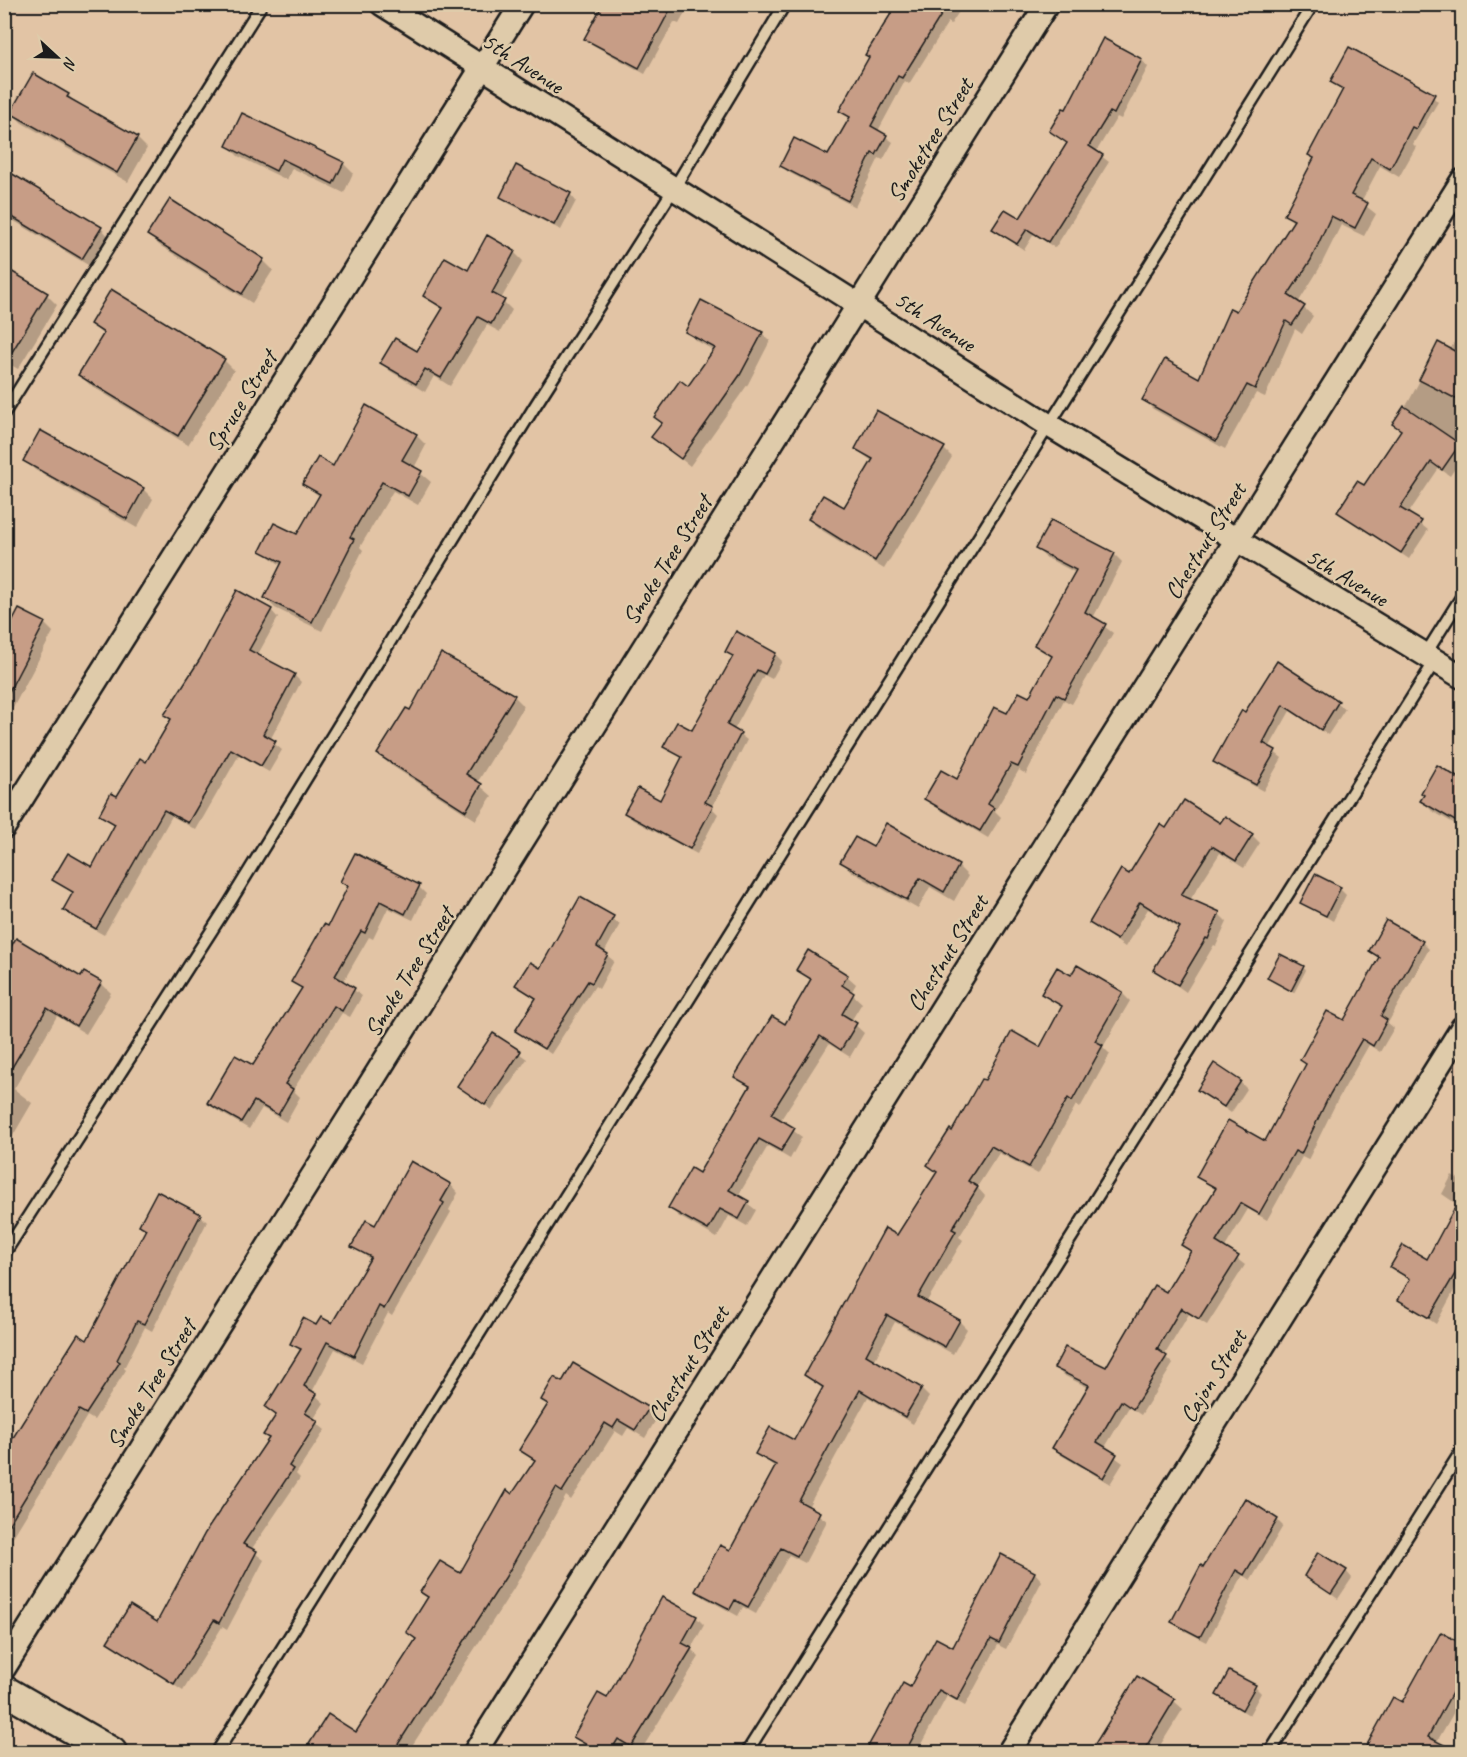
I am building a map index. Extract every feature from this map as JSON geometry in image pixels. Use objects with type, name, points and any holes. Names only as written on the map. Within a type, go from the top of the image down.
[{"type":"street","name":"5th Avenue","points":[[382,4],[673,190],[859,304],[1050,426],[1462,677]]},
{"type":"street","name":"Spruce Street","points":[[4,826],[522,4]]},
{"type":"street","name":"Smoketree Street","points":[[859,304],[1047,4]]},
{"type":"street","name":"Chestnut Street","points":[[475,1752],[1462,181]]},
{"type":"street","name":"Smoke Tree Street","points":[[4,1668],[859,304]]},
{"type":"street","name":"Cajon Street","points":[[1009,1752],[1462,1028]]},
{"type":"street","points":[[4,1690],[112,1752]]},
{"type":"lane","points":[[4,413],[262,4]]},
{"type":"lane","points":[[4,1254],[230,902],[535,406],[673,190],[785,4]]},
{"type":"lane","points":[[217,1752],[1313,4]]},
{"type":"lane","points":[[747,1752],[1430,658],[1462,596]]},
{"type":"lane","points":[[1270,1752],[1462,1450]]},
{"type":"building","points":[[603,4],[673,4],[639,68],[584,39]]},
{"type":"building","points":[[897,4],[948,4],[902,78],[898,76],[871,126],[887,135],[876,155],[872,153],[848,201],[780,166],[794,138],[828,155],[850,117],[839,111],[869,57],[865,55]]},
{"type":"building","points":[[1103,38],[1142,59],[1114,114],[1110,112],[1089,146],[1103,155],[1048,242],[1027,229],[1017,244],[992,229],[1005,209],[1020,218],[1067,143],[1049,131],[1063,108],[1066,109]]},
{"type":"building","points":[[1349,47],[1435,94],[1416,129],[1412,127],[1390,169],[1371,158],[1351,195],[1368,203],[1355,228],[1331,216],[1311,260],[1288,295],[1305,306],[1292,325],[1286,321],[1255,389],[1247,385],[1216,441],[1142,400],[1165,359],[1199,378],[1230,308],[1236,311],[1294,220],[1284,215],[1314,158],[1308,155],[1343,89],[1330,82]]},
{"type":"building","points":[[33,73],[69,94],[67,97],[138,137],[117,173],[10,113]]},
{"type":"building","points":[[242,113],[344,162],[333,184],[282,159],[276,171],[226,146]]},
{"type":"building","points":[[516,165],[571,193],[554,225],[500,197]]},
{"type":"building","points":[[4,169],[102,227],[82,259],[4,212]]},
{"type":"building","points":[[170,199],[264,259],[242,294],[147,235]]},
{"type":"building","points":[[487,235],[515,251],[492,293],[505,300],[491,324],[478,317],[441,378],[425,369],[416,384],[380,363],[395,338],[417,351],[443,308],[423,296],[445,257],[468,270]]},
{"type":"building","points":[[4,267],[48,293],[4,365]]},
{"type":"building","points":[[111,289],[225,359],[178,436],[78,375],[104,333],[90,324]]},
{"type":"building","points":[[701,300],[763,332],[740,375],[681,459],[651,437],[662,423],[654,417],[680,380],[688,386],[715,348],[685,332]]},
{"type":"building","points":[[1438,342],[1462,355],[1462,402],[1419,380]]},
{"type":"building","points":[[366,405],[417,434],[402,460],[422,471],[408,496],[382,482],[350,537],[354,539],[312,622],[264,598],[282,562],[260,551],[274,523],[297,534],[320,494],[302,484],[318,457],[333,466]]},
{"type":"building","points":[[1404,406],[1460,444],[1442,470],[1431,462],[1400,508],[1422,521],[1401,553],[1337,512],[1357,481],[1364,485],[1401,430],[1392,424]]},
{"type":"building","points":[[876,410],[945,447],[875,561],[808,519],[823,495],[844,507],[873,459],[855,449]]},
{"type":"building","points":[[40,430],[144,488],[127,519],[23,461]]},
{"type":"building","points":[[1051,520],[1115,553],[1085,612],[1106,624],[1064,698],[1056,694],[1018,767],[1011,764],[988,804],[994,808],[980,831],[924,799],[941,770],[957,779],[994,707],[1007,713],[1019,692],[1029,697],[1052,656],[1034,645],[1076,570],[1035,549]]},
{"type":"building","points":[[237,590],[272,609],[249,650],[295,674],[263,734],[276,741],[261,766],[231,749],[188,823],[164,810],[96,929],[63,910],[73,892],[52,880],[68,853],[92,867],[115,824],[99,815],[111,793],[117,796],[140,758],[146,762],[171,719],[164,715],[200,659]]},
{"type":"building","points":[[19,609],[45,622],[4,701],[4,638]]},
{"type":"building","points":[[736,631],[776,653],[765,674],[757,670],[727,725],[741,733],[705,802],[713,806],[690,849],[624,813],[638,788],[660,800],[682,757],[663,747],[677,722],[692,730],[733,656],[725,652]]},
{"type":"building","points":[[441,653],[515,695],[466,774],[482,784],[466,811],[377,754],[406,708],[410,710]]},
{"type":"building","points":[[1277,661],[1339,701],[1321,730],[1283,705],[1263,743],[1276,750],[1256,785],[1213,762],[1242,710],[1245,712]]},
{"type":"building","points":[[1437,765],[1462,780],[1462,825],[1420,801],[1424,795],[1421,793]]},
{"type":"building","points":[[1184,800],[1220,823],[1225,816],[1253,834],[1236,861],[1212,846],[1181,895],[1220,912],[1208,939],[1206,938],[1178,985],[1153,970],[1180,927],[1140,902],[1117,940],[1089,923],[1121,869],[1129,874],[1160,824],[1166,828]]},
{"type":"building","points":[[886,823],[959,865],[944,892],[920,878],[907,900],[840,862],[855,837],[873,847]]},
{"type":"building","points":[[355,853],[420,885],[405,914],[380,901],[365,933],[361,931],[335,976],[355,988],[342,1011],[334,1006],[285,1084],[293,1089],[278,1115],[254,1101],[241,1122],[207,1103],[235,1055],[253,1065],[302,988],[291,982],[324,924],[328,926],[348,886],[340,882]]},
{"type":"building","points":[[1315,874],[1341,887],[1326,916],[1300,903]]},
{"type":"building","points":[[580,897],[614,916],[597,947],[608,954],[592,983],[588,981],[544,1049],[515,1031],[536,998],[515,985],[530,962],[540,968]]},
{"type":"building","points":[[1386,920],[1423,941],[1381,1016],[1387,1020],[1373,1046],[1362,1039],[1330,1094],[1301,1154],[1295,1151],[1259,1214],[1240,1203],[1216,1242],[1239,1256],[1199,1319],[1181,1308],[1157,1349],[1167,1356],[1133,1409],[1121,1401],[1097,1442],[1117,1454],[1103,1478],[1052,1448],[1089,1385],[1054,1368],[1065,1347],[1106,1367],[1154,1285],[1166,1292],[1191,1251],[1181,1245],[1216,1188],[1196,1177],[1228,1120],[1265,1141],[1306,1064],[1300,1060],[1327,1011],[1344,1020],[1379,957],[1369,951]]},
{"type":"building","points":[[16,938],[81,977],[84,972],[102,982],[76,1026],[47,1008],[4,1081],[4,958]]},
{"type":"building","points":[[808,950],[848,975],[842,985],[854,993],[842,1014],[857,1023],[841,1050],[820,1036],[771,1114],[795,1128],[781,1151],[759,1139],[729,1190],[749,1201],[739,1219],[720,1209],[708,1230],[668,1208],[691,1168],[699,1173],[750,1086],[734,1077],[772,1016],[785,1024],[811,979],[796,970]]},
{"type":"building","points":[[1280,954],[1304,966],[1291,991],[1267,978]]},
{"type":"building","points":[[1077,965],[1123,992],[1095,1041],[1103,1045],[1072,1101],[1068,1098],[1029,1167],[991,1146],[968,1181],[978,1187],[952,1229],[956,1231],[918,1297],[960,1320],[945,1347],[887,1315],[866,1355],[922,1388],[905,1417],[860,1390],[799,1501],[820,1512],[797,1556],[781,1548],[748,1607],[735,1600],[730,1609],[695,1591],[720,1545],[730,1550],[776,1465],[755,1454],[770,1427],[794,1440],[823,1387],[804,1375],[885,1228],[897,1235],[937,1172],[927,1165],[950,1129],[952,1131],[981,1079],[985,1080],[1012,1031],[1040,1047],[1062,1006],[1041,994],[1057,967],[1071,975]]},
{"type":"building","points":[[493,1033],[521,1051],[485,1105],[457,1086]]},
{"type":"building","points":[[1214,1063],[1241,1081],[1224,1107],[1197,1090]]},
{"type":"building","points":[[411,1161],[451,1184],[441,1201],[444,1203],[384,1309],[379,1306],[354,1356],[327,1342],[304,1386],[317,1394],[305,1413],[318,1421],[289,1466],[293,1469],[243,1544],[257,1551],[219,1623],[214,1620],[174,1684],[107,1642],[130,1605],[157,1622],[205,1533],[269,1438],[263,1435],[276,1415],[265,1407],[301,1349],[290,1344],[303,1318],[316,1325],[321,1317],[332,1323],[371,1257],[351,1247],[366,1220],[375,1225]]},
{"type":"building","points":[[157,1191],[201,1214],[144,1324],[137,1321],[117,1360],[120,1362],[86,1414],[79,1410],[4,1532],[4,1452],[78,1334],[87,1340],[146,1229],[139,1225]]},
{"type":"building","points":[[1462,1194],[1462,1262],[1429,1318],[1398,1300],[1410,1279],[1390,1267],[1403,1245],[1427,1259]]},
{"type":"building","points":[[573,1363],[649,1408],[635,1430],[618,1420],[613,1428],[605,1423],[562,1492],[556,1488],[505,1578],[393,1752],[304,1752],[328,1714],[356,1732],[416,1639],[406,1632],[428,1597],[420,1592],[440,1561],[460,1573],[507,1490],[512,1494],[535,1460],[519,1450],[548,1404],[541,1400],[554,1377],[562,1382]]},
{"type":"building","points":[[1245,1498],[1278,1519],[1244,1575],[1236,1570],[1200,1637],[1171,1622],[1201,1565],[1203,1567]]},
{"type":"building","points":[[1318,1552],[1347,1570],[1331,1594],[1304,1576]]},
{"type":"building","points":[[1001,1554],[1035,1572],[999,1643],[991,1639],[957,1700],[939,1690],[905,1752],[865,1752],[903,1683],[910,1687],[936,1638],[953,1647]]},
{"type":"building","points":[[662,1597],[697,1616],[682,1643],[692,1648],[631,1747],[618,1739],[610,1752],[599,1752],[573,1737],[598,1693],[607,1698]]},
{"type":"building","points":[[1441,1632],[1462,1644],[1462,1696],[1453,1691],[1428,1737],[1458,1752],[1363,1752],[1393,1697],[1402,1702]]},
{"type":"building","points":[[1229,1671],[1256,1685],[1242,1710],[1216,1695]]},
{"type":"building","points":[[1137,1676],[1175,1699],[1143,1752],[1090,1752]]}]
